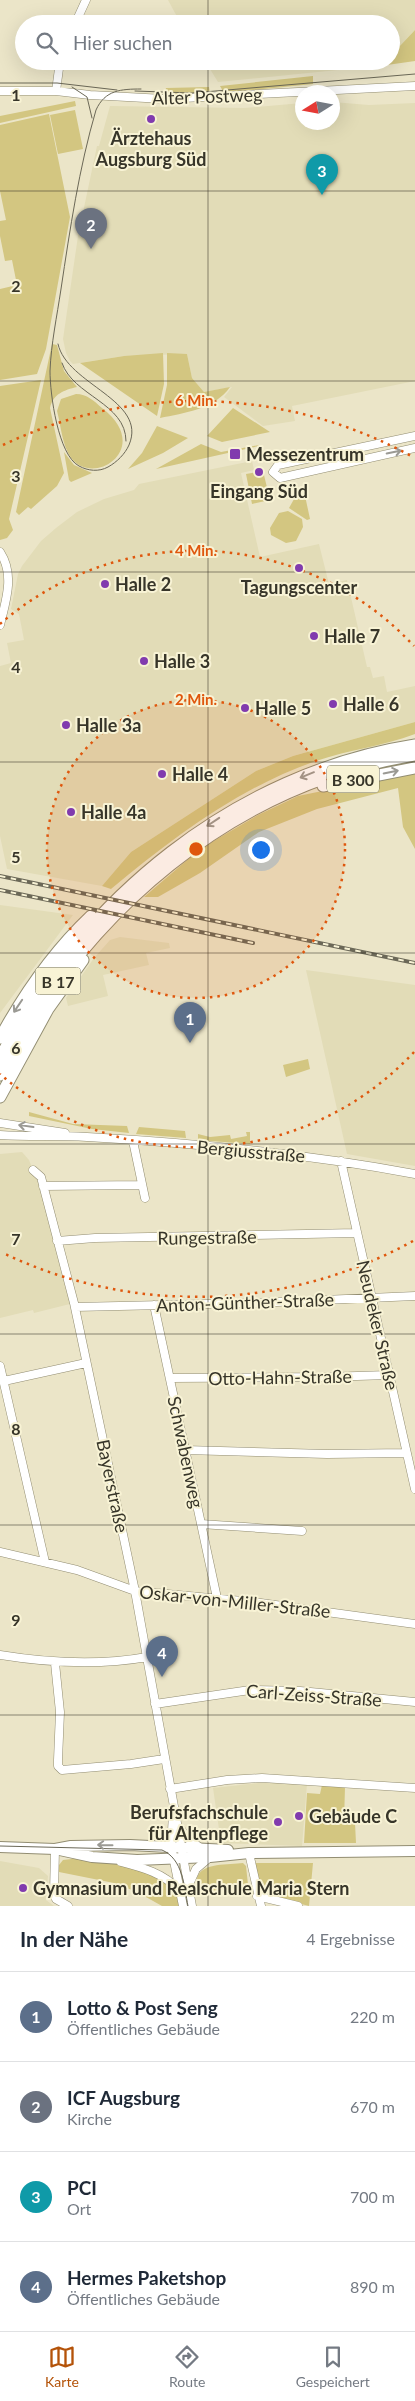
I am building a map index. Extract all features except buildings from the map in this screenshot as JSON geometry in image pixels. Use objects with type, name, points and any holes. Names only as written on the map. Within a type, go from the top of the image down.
[{"type":"highway","name":"B 17","points":[[0,1058],[21,1021],[58,967],[126,896],[186,841],[255,798],[321,770],[412,744]]},
{"type":"highway","name":"B 17","points":[[0,1075],[28,1024],[65,971],[126,896],[209,836],[252,811],[292,792],[342,772],[415,755]]},
{"type":"highway","name":"B 300","points":[[292,792],[415,768]]},
{"type":"highway","points":[[0,1038],[56,952],[96,912],[126,896]]},
{"type":"highway","points":[[0,1097],[48,1009],[126,896]]},
{"type":"main road","points":[[0,1847],[55,1848],[79,1845],[177,1852],[210,1857],[249,1853],[415,1851]]},
{"type":"main road","points":[[55,1848],[110,1859],[149,1860],[177,1852],[203,1849],[249,1853]]},
{"type":"street","points":[[79,15],[86,0]]},
{"type":"street","points":[[56,91],[59,70]]},
{"type":"street","name":"Alter Postweg","points":[[0,91],[56,91],[109,97],[164,100],[415,86]]},
{"type":"street","points":[[415,436],[278,465],[274,472],[280,478],[415,448]]},
{"type":"street","points":[[0,552],[6,564],[9,588],[0,625]]},
{"type":"street","name":"Bergiusstraße","points":[[0,1123],[86,1137]]},
{"type":"street","name":"Bergiusstraße","points":[[0,1135],[86,1137],[133,1141],[341,1161],[415,1174]]},
{"type":"street","points":[[133,1141],[145,1198]]},
{"type":"street","name":"Neudeker Straße","points":[[341,1161],[415,1489]]},
{"type":"street","name":"Bayerstraße","points":[[33,1170],[40,1177],[43,1186],[74,1307],[135,1591],[174,1808],[179,1826],[188,1839],[203,1849]]},
{"type":"street","points":[[43,1186],[142,1185]]},
{"type":"street","name":"Rungestraße","points":[[57,1241],[95,1238],[358,1233]]},
{"type":"street","name":"Anton-Günther-Straße","points":[[74,1307],[415,1296]]},
{"type":"street","name":"Schwabenweg","points":[[154,1305],[217,1598]]},
{"type":"street","points":[[4,1381],[86,1363]]},
{"type":"street","points":[[0,1366],[45,1562]]},
{"type":"street","name":"Otto-Hahn-Straße","points":[[170,1378],[312,1378],[389,1375]]},
{"type":"street","points":[[185,1450],[327,1454],[406,1453]]},
{"type":"street","points":[[201,1524],[302,1531]]},
{"type":"street","name":"Oskar-von-Miller-Straße","points":[[0,1552],[77,1570],[135,1591],[217,1598],[415,1624]]},
{"type":"street","points":[[0,1655],[55,1663],[115,1661],[147,1657]]},
{"type":"street","points":[[55,1663],[60,1712],[58,1766],[62,1770],[164,1759]]},
{"type":"street","name":"Carl-Zeiss-Straße","points":[[155,1704],[250,1690],[300,1691],[415,1702]]},
{"type":"street","points":[[170,1789],[227,1780],[262,1778],[415,1788]]},
{"type":"street","name":"Bayerstraße","points":[[174,1808],[177,1852]]},
{"type":"street","name":"Bayerstraße","points":[[177,1852],[179,1826]]},
{"type":"street","points":[[55,1848],[54,1894],[56,1899],[68,1906]]},
{"type":"street","points":[[177,1852],[190,1884],[192,1906]]},
{"type":"street","points":[[177,1852],[180,1891],[184,1906]]},
{"type":"street","points":[[249,1853],[261,1906]]},
{"type":"street","points":[[190,1884],[196,1868],[210,1857]]},
{"type":"street","points":[[110,1859],[159,1874],[180,1891]]},
{"type":"street","points":[[258,1896],[298,1906]]},
{"type":"shaded area","points":[[168,0],[415,0],[415,30],[400,46],[400,15],[176,15]]},
{"type":"shaded area","points":[[415,30],[415,61],[400,63],[400,46]]},
{"type":"shaded area","points":[[211,70],[337,70],[218,82]]},
{"type":"shaded area","points":[[313,76],[313,84],[224,93],[220,86]]},
{"type":"shaded area","points":[[209,87],[210,94],[166,96],[165,92],[166,88]]},
{"type":"shaded area","points":[[75,101],[76,106],[0,123],[0,116]]},
{"type":"shaded area","points":[[340,103],[369,105],[415,103],[415,381],[292,406],[295,421],[263,426],[224,397],[232,387],[204,392],[192,378],[187,354],[124,356],[73,364],[70,361],[63,339],[78,236],[97,146],[99,146],[110,106],[244,108],[295,104],[295,130],[340,130]]},
{"type":"shaded area","points":[[75,110],[83,149],[58,154],[50,115]]},
{"type":"shaded area","points":[[49,114],[70,217],[46,349],[37,374],[0,380],[0,289],[17,285],[12,260],[5,261],[0,236],[0,221],[6,220],[0,191],[0,125]]},
{"type":"shaded area","points":[[52,344],[57,345],[64,371],[77,387],[56,396],[50,408],[64,473],[57,486],[31,509],[28,507],[19,515],[16,512]]},
{"type":"shaded area","points":[[163,353],[164,384],[157,416],[80,363],[124,356]]},
{"type":"shaded area","points":[[167,353],[187,354],[192,378],[204,392],[230,387],[224,394],[208,405],[189,412],[160,418],[167,385]]},
{"type":"shaded area","points":[[41,380],[9,519],[13,530],[7,538],[0,540],[0,386]]},
{"type":"shaded area","points":[[76,394],[93,400],[117,423],[122,437],[121,449],[115,459],[105,466],[93,468],[81,466],[68,453],[57,411],[61,399]]},
{"type":"shaded area","points":[[233,408],[270,432],[222,442],[207,436]]},
{"type":"shaded area","points":[[157,426],[188,438],[163,453],[128,469],[142,453]]},
{"type":"shaded area","points":[[201,444],[221,452],[259,446],[156,469]]},
{"type":"shaded area","points":[[64,452],[74,465],[92,473],[71,482]]},
{"type":"shaded area","points":[[252,461],[254,470],[241,473],[260,557],[319,544],[329,584],[347,580],[367,667],[370,667],[373,678],[384,676],[387,692],[415,686],[415,722],[293,756],[256,771],[131,852],[102,886],[7,869],[0,836],[0,666],[11,663],[7,643],[24,640],[19,614],[11,609],[18,574],[22,566],[41,541],[56,528],[77,512],[104,499],[134,490],[139,484]]},
{"type":"shaded area","points":[[257,472],[259,476],[264,475],[270,500],[252,504],[246,474]]},
{"type":"shaded area","points":[[304,491],[310,519],[307,520],[289,508],[298,492]]},
{"type":"shaded area","points":[[288,511],[302,519],[303,527],[296,541],[286,543],[271,535],[270,528],[279,513]]},
{"type":"shaded area","points":[[415,722],[415,734],[316,761],[260,785],[233,800],[183,833],[111,889],[102,886],[131,852],[256,771],[293,756]]},
{"type":"shaded area","points":[[415,772],[415,849],[403,827],[398,788],[317,809],[259,832],[200,873],[158,897],[144,897],[200,849],[258,815],[298,796]]},
{"type":"shaded area","points":[[0,905],[73,915],[0,1013]]},
{"type":"shaded area","points":[[120,937],[169,943],[170,948],[146,953],[149,965],[103,975],[108,996],[68,1006],[66,998],[94,958],[110,940]]},
{"type":"shaded area","points":[[306,970],[415,985],[415,1166],[347,1154]]},
{"type":"shaded area","points":[[308,1059],[310,1069],[286,1077],[283,1065]]},
{"type":"shaded area","points":[[29,1112],[73,1124],[127,1126],[129,1133],[92,1129],[29,1116]]},
{"type":"shaded area","points":[[139,1127],[185,1131],[186,1138],[136,1134]]},
{"type":"shaded area","points":[[246,1132],[250,1132],[250,1144],[198,1140],[198,1134],[210,1137],[230,1135],[231,1139],[247,1136]]},
{"type":"shaded area","points":[[22,1152],[29,1160],[33,1170],[41,1177],[74,1303],[34,1313],[33,1310],[0,1318],[0,1154]]},
{"type":"shaded area","points":[[267,1782],[307,1784],[302,1846],[221,1843],[213,1788]]},
{"type":"shaded area","points":[[322,1785],[345,1787],[344,1822],[355,1823],[356,1843],[304,1843],[307,1793],[320,1794]]},
{"type":"shaded area","points":[[80,1858],[124,1865],[153,1874],[175,1892],[180,1906],[162,1906],[137,1892],[114,1883],[59,1872],[59,1865],[63,1860]]},
{"type":"shaded area","name":"Gymnasium und Realschule Maria Stern","points":[[0,1861],[39,1868],[48,1876],[46,1900],[54,1906],[0,1906]]},
{"type":"shaded area","points":[[243,1863],[246,1866],[249,1894],[199,1889],[197,1878],[204,1869],[217,1865]]},
{"type":"shaded area","points":[[254,1863],[313,1863],[309,1906],[260,1893]]},
{"type":"tram line","points":[[135,91],[192,93],[415,74]]},
{"type":"tram line","points":[[0,83],[57,83],[117,90]]},
{"type":"tram line","points":[[72,87],[87,97],[92,118]]},
{"type":"tram line","points":[[58,344],[64,358],[76,371],[117,404],[127,416],[132,429],[129,445],[125,452],[105,469],[90,470],[82,468],[72,460],[66,450],[57,423],[50,371],[68,244],[85,154],[96,110],[104,98],[114,92],[127,89],[141,89]]},
{"type":"tram line","points":[[62,363],[68,374],[77,384],[118,417],[124,428],[126,441]]},
{"type":"tram line","points":[[0,1846],[162,1850],[169,1854],[178,1866],[184,1882],[188,1906]]},
{"type":"railway","points":[[0,876],[415,963]]},
{"type":"railway","points":[[0,890],[253,943]]},
{"type":"place","name":"Ärztehaus Augsburg Süd","points":[[151,119]]},
{"type":"place","name":"PCI","points":[[322,195]]},
{"type":"place","name":"ICF Augsburg","points":[[91,249]]},
{"type":"place","name":"Messezentrum","points":[[235,454]]},
{"type":"place","name":"Eingang Süd","points":[[259,472]]},
{"type":"place","name":"Tagungscenter","points":[[299,568]]},
{"type":"place","name":"Halle 2","points":[[105,584]]},
{"type":"place","name":"Halle 7","points":[[314,636]]},
{"type":"place","name":"Halle 3","points":[[144,661]]},
{"type":"place","name":"Halle 6","points":[[333,704]]},
{"type":"place","name":"Halle 5","points":[[245,708]]},
{"type":"place","name":"Halle 3a","points":[[66,725]]},
{"type":"place","name":"Halle 4","points":[[162,774]]},
{"type":"place","name":"Halle 4a","points":[[71,812]]},
{"type":"place","name":"Lotto & Post Seng","points":[[190,1043]]},
{"type":"place","name":"Hermes Paketshop","points":[[162,1677]]},
{"type":"place","name":"Gebäude C","points":[[299,1816]]},
{"type":"place","name":"Berufsfachschule für Altenpflege","points":[[278,1822]]},
{"type":"place","name":"Gymnasium und Realschule Maria Stern","points":[[23,1888]]}]
